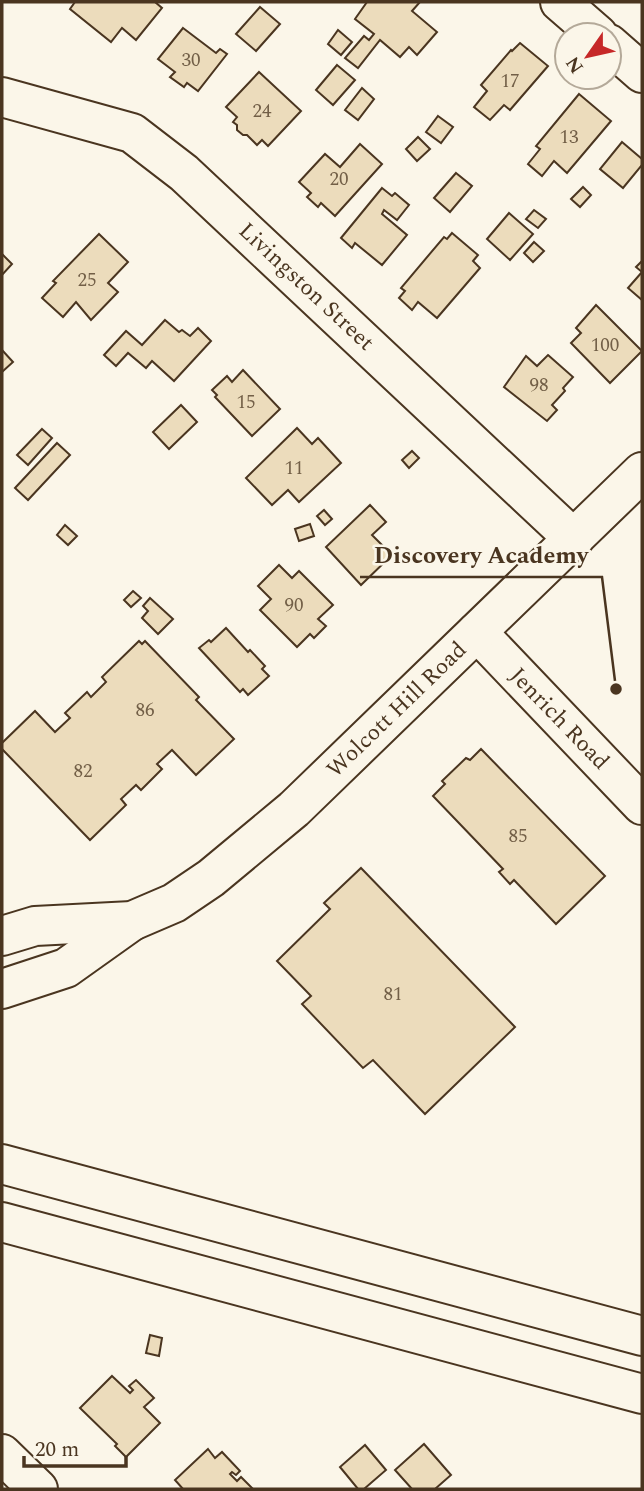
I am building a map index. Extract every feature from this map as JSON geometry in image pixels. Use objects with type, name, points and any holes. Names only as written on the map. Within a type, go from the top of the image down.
[{"type":"main road","points":[[560,2],[582,21]]},
{"type":"main road","points":[[623,56],[642,73]]},
{"type":"main road","name":"Livingston Street","points":[[2,97],[132,133],[184,173],[574,539]]},
{"type":"main road","name":"Wolcott Hill Road","points":[[2,989],[65,968],[132,921],[158,911],[192,891],[252,846],[324,780],[642,472]]},
{"type":"main road","name":"Jenrich Road","points":[[477,632],[642,805]]},
{"type":"main road","name":"Wolcott Hill Road","points":[[2,936],[35,926],[132,921]]},
{"type":"main road","points":[[2,1164],[642,1336]]},
{"type":"main road","points":[[2,1222],[642,1394]]},
{"type":"main road","points":[[2,1454],[38,1489]]},
{"type":"building","points":[[75,2],[155,2],[162,8],[136,40],[122,28],[111,42],[70,9]]},
{"type":"building","points":[[367,2],[420,2],[412,11],[437,32],[417,55],[409,47],[400,57],[380,40],[358,68],[345,58],[364,36],[369,40],[374,34],[355,19]]},
{"type":"building","points":[[260,7],[280,24],[256,51],[236,34]]},
{"type":"building","points":[[183,28],[216,53],[220,49],[227,54],[198,91],[187,83],[184,87],[170,77],[175,72],[158,59]]},
{"type":"building","points":[[338,30],[352,42],[341,55],[328,44]]},
{"type":"building","points":[[520,43],[548,66],[510,110],[504,105],[490,120],[474,107],[487,91],[481,85]]},
{"type":"building","points":[[337,65],[355,80],[333,105],[316,90]]},
{"type":"building","points":[[259,72],[301,111],[268,146],[262,140],[257,145],[237,130],[237,125],[233,122],[237,117],[226,107]]},
{"type":"building","points":[[362,88],[374,99],[358,120],[345,110]]},
{"type":"building","points":[[579,94],[611,121],[567,173],[554,161],[542,176],[528,164],[540,149],[536,146]]},
{"type":"building","points":[[438,116],[453,127],[441,143],[426,132]]},
{"type":"building","points":[[418,137],[430,149],[417,161],[406,149]]},
{"type":"building","points":[[622,142],[642,159],[642,165],[623,188],[600,169]]},
{"type":"building","points":[[360,144],[382,164],[335,216],[321,203],[318,207],[307,197],[311,193],[299,182],[325,154],[340,167]]},
{"type":"building","points":[[456,173],[472,186],[450,212],[434,198]]},
{"type":"building","points":[[583,187],[591,195],[580,207],[571,199]]},
{"type":"building","points":[[382,188],[392,196],[395,193],[409,205],[397,220],[384,210],[382,214],[407,235],[382,265],[355,243],[352,248],[341,238]]},
{"type":"building","points":[[534,210],[546,219],[538,228],[526,219]]},
{"type":"building","points":[[509,213],[533,234],[510,260],[487,239]]},
{"type":"building","points":[[452,233],[478,255],[473,261],[480,268],[437,318],[418,302],[412,310],[399,298],[405,291],[401,288],[444,237],[447,239]]},
{"type":"building","points":[[99,234],[128,262],[108,283],[118,292],[91,320],[76,302],[63,317],[42,298],[56,283],[53,281]]},
{"type":"building","points":[[534,242],[544,251],[533,262],[524,253]]},
{"type":"building","points":[[2,254],[12,264],[2,275]]},
{"type":"building","points":[[642,261],[642,272],[636,267]]},
{"type":"building","points":[[642,272],[642,300],[628,288]]},
{"type":"building","points":[[596,305],[642,351],[610,383],[571,343],[581,333],[576,328]]},
{"type":"building","points":[[165,320],[179,332],[182,330],[190,336],[198,328],[211,341],[174,381],[152,361],[146,368],[128,353],[116,366],[104,355],[126,331],[142,345]]},
{"type":"building","points":[[2,350],[13,362],[2,372]]},
{"type":"building","points":[[548,355],[573,377],[552,405],[557,410],[547,421],[504,387],[526,356],[537,366]]},
{"type":"building","points":[[243,370],[280,409],[252,436],[215,397],[217,395],[212,390],[227,376],[232,382]]},
{"type":"building","points":[[181,405],[197,422],[169,449],[153,432]]},
{"type":"building","points":[[297,428],[312,444],[318,438],[341,463],[299,502],[288,490],[272,505],[246,478]]},
{"type":"building","points":[[42,429],[52,438],[28,465],[17,455]]},
{"type":"building","points":[[57,443],[70,455],[28,500],[15,488]]},
{"type":"building","points":[[412,451],[419,458],[409,468],[402,460]]},
{"type":"building","points":[[370,505],[386,522],[372,535],[392,555],[361,585],[326,547]]},
{"type":"building","points":[[324,510],[332,519],[325,525],[317,516]]},
{"type":"building","points":[[310,524],[314,536],[299,541],[295,529]]},
{"type":"building","points":[[65,525],[77,536],[68,545],[57,535]]},
{"type":"building","points":[[279,565],[292,578],[299,571],[333,605],[318,619],[326,626],[314,638],[310,634],[297,647],[260,610],[271,599],[258,586]]},
{"type":"building","points":[[133,591],[141,598],[131,607],[124,600]]},
{"type":"building","points":[[150,598],[173,619],[158,634],[142,618],[148,611],[143,606]]},
{"type":"building","points":[[226,628],[265,666],[262,669],[269,676],[248,695],[243,689],[240,692],[199,648],[209,640],[211,642]]},
{"type":"building","points":[[139,641],[142,644],[145,641],[199,697],[196,700],[234,739],[196,775],[172,750],[157,764],[162,769],[141,790],[136,785],[121,799],[126,805],[90,840],[2,749],[2,743],[35,711],[55,732],[70,718],[65,713],[87,692],[91,697],[106,682],[102,677]]},
{"type":"building","points":[[481,749],[605,876],[556,924],[514,880],[510,884],[499,872],[503,869],[433,796],[445,784],[442,781],[466,758],[470,760]]},
{"type":"building","points":[[361,868],[515,1027],[425,1114],[373,1060],[363,1068],[302,1004],[311,996],[277,961],[330,909],[324,903]]},
{"type":"building","points":[[150,1335],[162,1338],[159,1356],[146,1353]]},
{"type":"building","points":[[112,1376],[130,1393],[133,1390],[129,1386],[136,1380],[154,1398],[144,1407],[160,1423],[126,1457],[115,1446],[117,1444],[80,1408]]},
{"type":"building","points":[[424,1444],[451,1475],[435,1489],[412,1489],[395,1470]]},
{"type":"building","points":[[365,1445],[386,1470],[364,1489],[358,1489],[340,1467]]},
{"type":"building","points":[[208,1449],[215,1458],[222,1452],[240,1471],[236,1475],[232,1472],[230,1474],[237,1481],[241,1477],[253,1489],[183,1489],[175,1480]]},
{"type":"place","name":"Discovery Academy","points":[[616,689]]}]
